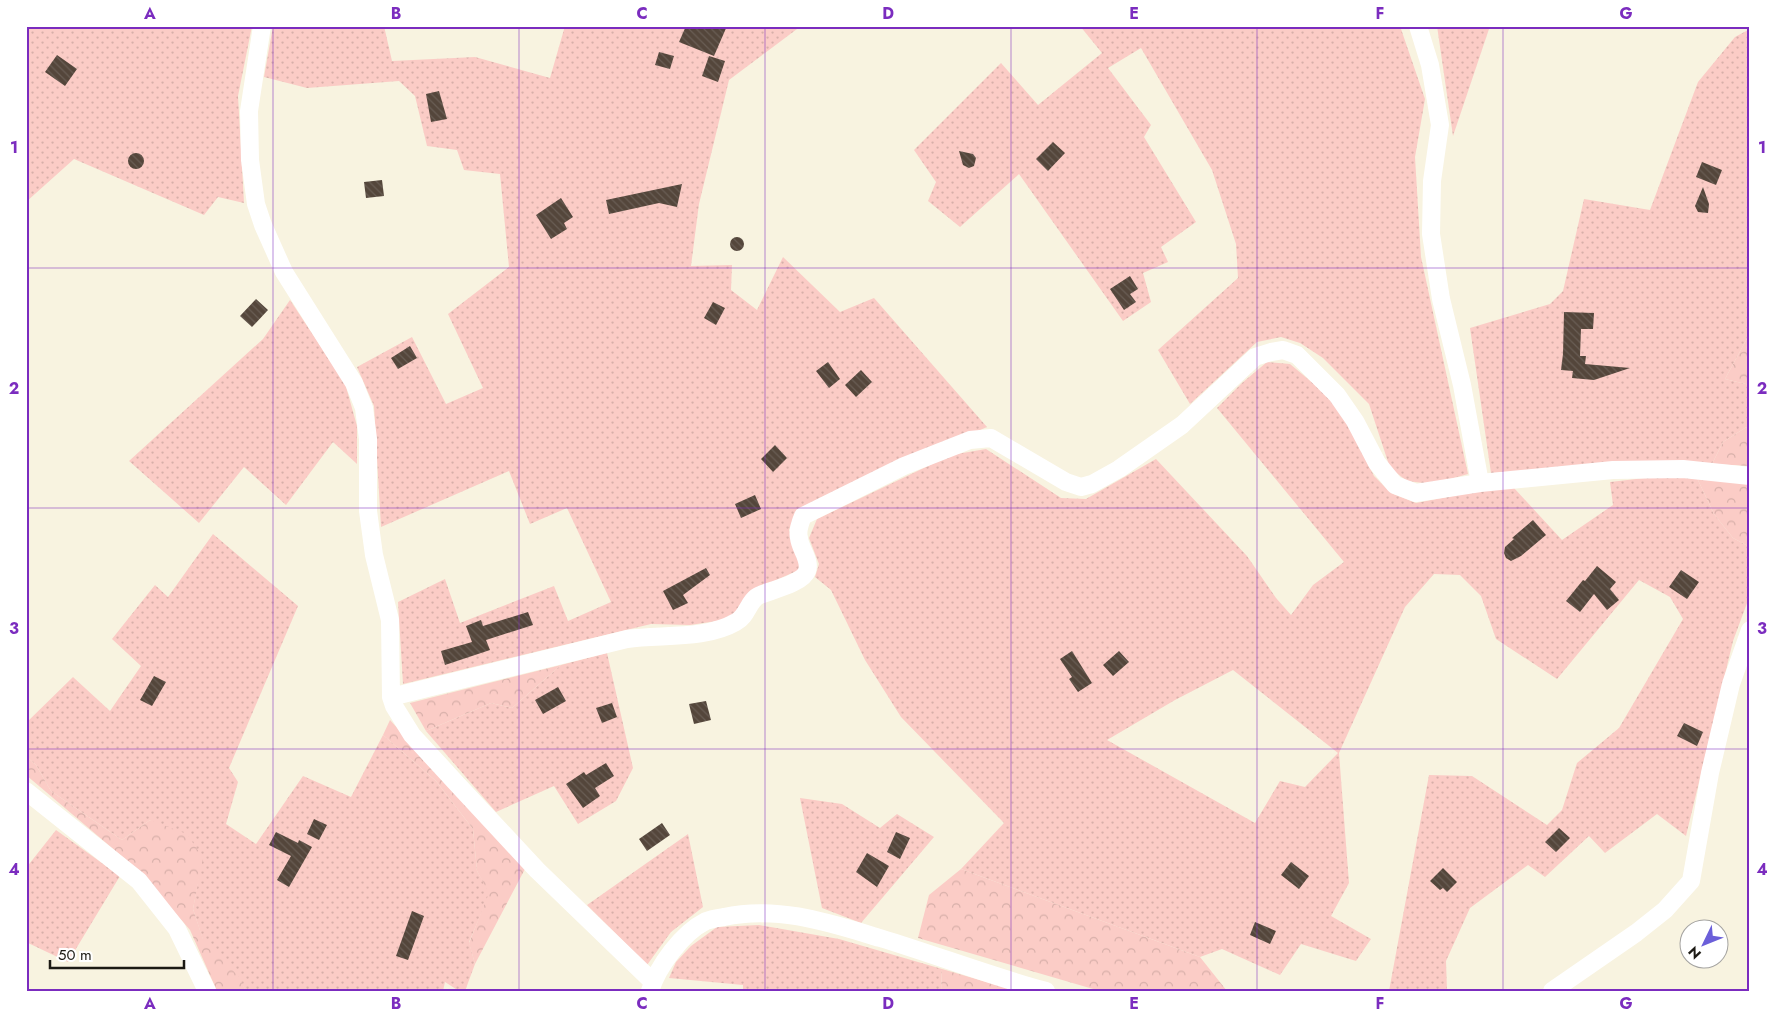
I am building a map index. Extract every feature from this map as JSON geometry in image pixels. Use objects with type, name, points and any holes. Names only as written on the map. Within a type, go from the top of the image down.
[{"type":"street","points":[[262,26],[249,111],[250,160],[256,204],[263,225],[284,272],[354,383],[364,408],[368,439],[369,520],[374,555],[390,620],[391,697],[394,706],[412,735],[537,870],[651,986],[672,951],[687,935],[706,921],[734,915],[775,913],[832,924],[1046,991]]},
{"type":"street","points":[[1418,26],[1430,64],[1440,125],[1432,181],[1431,234],[1441,299],[1462,385],[1480,483]]},
{"type":"street","points":[[391,697],[627,639],[702,633],[732,624],[745,615],[750,604],[758,596],[796,581],[807,572],[808,564],[798,539],[799,524],[803,516],[904,466],[970,440],[991,438],[1066,482],[1080,487],[1092,484],[1119,469],[1182,425],[1255,358],[1282,350],[1297,356],[1337,395],[1355,421],[1377,463],[1396,485],[1416,493],[1480,483],[1630,470],[1683,469],[1750,476]]},
{"type":"street","points":[[1552,991],[1636,933],[1665,910],[1691,882],[1714,755],[1731,684],[1750,630]]},
{"type":"street","points":[[26,791],[139,881],[177,929],[207,991]]},
{"type":"green space","points":[[26,26],[252,26],[238,96],[244,203],[218,197],[204,215],[74,159],[26,202]]},
{"type":"green space","points":[[273,26],[384,26],[392,61],[475,57],[550,78],[565,26],[801,26],[729,80],[699,204],[691,266],[732,265],[731,290],[757,310],[783,257],[840,312],[874,298],[987,427],[796,511],[789,530],[801,561],[799,570],[751,591],[730,619],[690,625],[651,624],[403,684],[398,602],[445,579],[460,623],[554,586],[568,621],[611,602],[567,508],[530,524],[509,471],[381,527],[374,406],[357,367],[412,337],[446,404],[483,388],[448,314],[509,267],[500,174],[464,170],[457,150],[427,146],[415,96],[399,81],[307,88],[264,77]]},
{"type":"green space","points":[[1080,26],[1400,26],[1425,99],[1415,157],[1421,257],[1468,474],[1432,484],[1407,481],[1390,468],[1369,404],[1323,358],[1300,343],[1281,337],[1257,342],[1190,404],[1158,350],[1238,278],[1236,244],[1212,170],[1141,48],[1108,68],[1151,125],[1144,137],[1196,222],[1161,247],[1168,262],[1143,273],[1151,302],[1123,321],[1019,174],[960,227],[928,201],[936,182],[914,150],[1001,63],[1038,105],[1102,53]]},
{"type":"green space","points":[[1437,26],[1490,26],[1453,136]]},
{"type":"green space","points":[[1750,29],[1750,333],[1725,379],[1750,385],[1750,418],[1748,426],[1723,442],[1712,464],[1491,473],[1470,328],[1550,304],[1563,291],[1584,199],[1650,210],[1698,82],[1735,37]]},
{"type":"green space","points":[[290,300],[345,383],[357,426],[357,464],[333,442],[286,505],[244,467],[199,523],[129,461],[263,339]]},
{"type":"green space","points":[[1750,333],[1750,385],[1725,379]]},
{"type":"green space","points":[[1267,362],[1290,364],[1326,394],[1342,412],[1374,476],[1391,493],[1416,503],[1473,492],[1514,488],[1562,540],[1613,505],[1610,482],[1645,478],[1697,478],[1714,514],[1733,538],[1750,547],[1750,595],[1733,641],[1686,836],[1657,814],[1605,853],[1589,836],[1545,877],[1528,865],[1470,908],[1446,961],[1447,991],[1389,991],[1429,775],[1472,776],[1547,825],[1562,810],[1577,763],[1619,728],[1683,619],[1670,597],[1639,580],[1557,679],[1496,639],[1481,596],[1460,575],[1434,574],[1405,607],[1339,753],[1349,883],[1331,916],[1371,939],[1356,961],[1301,944],[1280,975],[1222,949],[1200,957],[961,869],[1004,823],[901,717],[865,660],[831,590],[815,577],[819,564],[809,538],[817,519],[951,455],[986,449],[1061,498],[1086,499],[1156,459],[1247,556],[1276,598],[1291,615],[1313,585],[1344,562],[1217,408]],"holes":[[[1233,670],[1338,753],[1305,787],[1280,781],[1255,823],[1107,740],[1175,700]]]},
{"type":"green space","points":[[1750,418],[1750,466],[1712,464],[1723,442],[1748,426]]},
{"type":"green space","points":[[1697,478],[1750,483],[1750,547],[1733,538],[1714,514]]},
{"type":"green space","points":[[213,534],[298,606],[229,768],[238,782],[226,824],[256,844],[303,776],[351,797],[383,735],[436,781],[473,829],[477,871],[490,893],[469,942],[475,964],[465,991],[459,991],[445,982],[443,991],[246,991],[238,977],[203,940],[193,909],[202,858],[150,820],[122,840],[51,791],[36,765],[26,756],[26,723],[73,677],[110,711],[141,666],[112,639],[155,585],[168,597]]},
{"type":"green space","points":[[607,653],[633,768],[616,801],[578,824],[554,786],[496,812],[426,731],[491,703],[512,708],[561,665]]},
{"type":"green space","points":[[561,665],[512,708],[491,703],[426,731],[410,703]]},
{"type":"green space","points":[[390,720],[525,869],[475,964],[469,943],[489,893],[477,871],[473,829],[436,781],[383,735]]},
{"type":"green space","points":[[26,756],[36,765],[51,791],[122,840],[150,820],[187,834],[203,858],[193,909],[203,939],[239,977],[246,991],[217,991],[190,930],[138,870],[26,775]]},
{"type":"green space","points":[[800,798],[842,804],[880,828],[897,814],[934,837],[861,923],[822,908]]},
{"type":"green space","points":[[56,830],[120,876],[68,962],[26,942],[26,868]]},
{"type":"green space","points":[[688,834],[703,907],[671,932],[647,965],[587,905]]},
{"type":"green space","points":[[961,869],[1200,957],[1227,991],[1100,991],[918,938],[929,895]]},
{"type":"green space","points":[[759,925],[839,939],[942,969],[941,991],[743,991],[743,985],[669,978],[676,962],[691,946],[717,927]]},
{"type":"green space","points":[[942,969],[1017,991],[941,991]]},
{"type":"building","points":[[686,26],[727,26],[714,56],[679,42]]},
{"type":"building","points":[[659,52],[674,56],[670,69],[655,65]]},
{"type":"building","points":[[57,55],[77,69],[65,86],[45,72]]},
{"type":"building","points":[[709,56],[725,61],[718,82],[702,76]]},
{"type":"building","points":[[439,91],[447,119],[431,122],[426,94]]},
{"type":"building","points":[[1053,142],[1065,153],[1048,171],[1036,159]]},
{"type":"building","points":[[959,151],[973,154],[976,158],[974,166],[969,168],[963,165]]},
{"type":"building","points":[[136,153],[144,161],[136,169],[128,161]]},
{"type":"building","points":[[1702,162],[1722,170],[1716,185],[1696,177]]},
{"type":"building","points":[[382,180],[384,196],[366,198],[364,182]]},
{"type":"building","points":[[682,184],[677,207],[659,203],[609,214],[606,200]]},
{"type":"building","points":[[1703,187],[1709,204],[1708,213],[1698,212],[1695,206]]},
{"type":"building","points":[[561,198],[573,217],[564,223],[567,229],[551,239],[536,215]]},
{"type":"building","points":[[734,237],[740,237],[744,244],[740,251],[734,251],[730,247],[730,241]]},
{"type":"building","points":[[1130,276],[1138,289],[1130,294],[1136,302],[1124,310],[1110,289]]},
{"type":"building","points":[[256,299],[268,310],[252,327],[240,316]]},
{"type":"building","points":[[713,302],[725,308],[716,325],[704,318]]},
{"type":"building","points":[[1564,312],[1594,313],[1593,329],[1581,329],[1580,356],[1586,356],[1585,364],[1630,368],[1594,380],[1572,378],[1573,371],[1561,370]]},
{"type":"building","points":[[410,346],[417,358],[398,369],[391,358]]},
{"type":"building","points":[[828,362],[840,379],[829,388],[816,371]]},
{"type":"building","points":[[861,370],[872,382],[856,397],[845,385]]},
{"type":"building","points":[[775,445],[787,458],[773,472],[761,459]]},
{"type":"building","points":[[755,495],[761,509],[741,518],[735,504]]},
{"type":"building","points":[[1533,520],[1546,535],[1521,556],[1511,561],[1506,558],[1504,553],[1505,547],[1514,539],[1512,538]]},
{"type":"building","points":[[1597,566],[1616,582],[1610,589],[1619,600],[1607,610],[1594,594],[1580,612],[1566,601]]},
{"type":"building","points":[[706,568],[710,575],[683,595],[688,603],[673,610],[663,591]]},
{"type":"building","points":[[1681,570],[1699,582],[1687,599],[1669,587]]},
{"type":"building","points":[[528,612],[533,625],[486,640],[490,650],[445,665],[441,651],[472,642],[466,626],[481,620],[483,626]]},
{"type":"building","points":[[1072,651],[1092,683],[1078,692],[1069,679],[1072,677],[1060,659]]},
{"type":"building","points":[[1119,651],[1129,662],[1113,676],[1103,665]]},
{"type":"building","points":[[154,676],[166,682],[152,706],[140,700]]},
{"type":"building","points":[[558,687],[566,701],[543,714],[535,700]]},
{"type":"building","points":[[706,701],[711,720],[694,724],[689,704]]},
{"type":"building","points":[[612,703],[617,717],[602,723],[596,708]]},
{"type":"building","points":[[1684,723],[1703,732],[1697,746],[1677,736]]},
{"type":"building","points":[[606,763],[614,776],[595,788],[600,796],[583,808],[566,784],[584,772],[586,775]]},
{"type":"building","points":[[314,819],[327,825],[319,840],[307,834]]},
{"type":"building","points":[[662,823],[670,835],[647,851],[639,839]]},
{"type":"building","points":[[1559,828],[1570,838],[1556,852],[1545,842]]},
{"type":"building","points":[[276,832],[298,843],[299,840],[312,847],[289,887],[277,880],[291,856],[269,845]]},
{"type":"building","points":[[896,832],[910,838],[900,859],[887,852]]},
{"type":"building","points":[[867,853],[889,866],[877,887],[856,872]]},
{"type":"building","points":[[1291,862],[1309,876],[1299,889],[1281,875]]},
{"type":"building","points":[[1443,868],[1457,882],[1447,892],[1443,888],[1440,890],[1430,881]]},
{"type":"building","points":[[412,911],[424,916],[408,960],[396,956]]},
{"type":"building","points":[[1255,922],[1276,931],[1270,944],[1250,935]]}]
